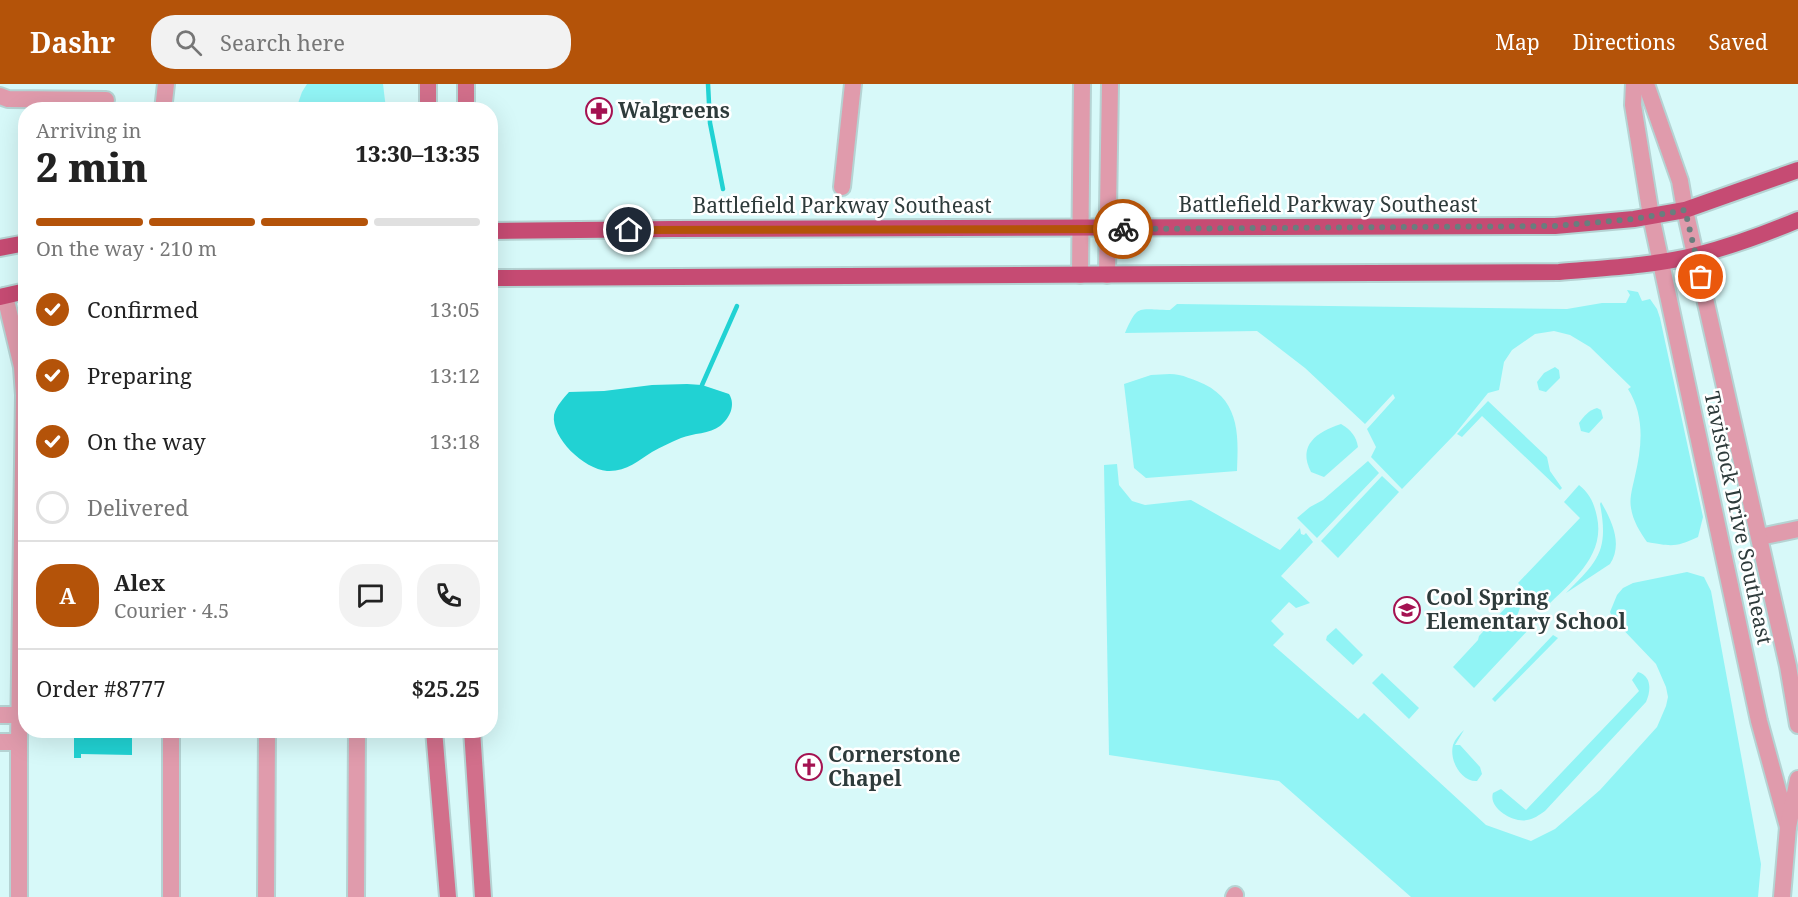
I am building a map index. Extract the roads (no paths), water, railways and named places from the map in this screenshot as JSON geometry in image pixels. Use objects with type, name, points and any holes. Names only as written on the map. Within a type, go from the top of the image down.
[{"type":"main road","points":[[428,84],[428,102]]},
{"type":"main road","points":[[466,84],[466,102]]},
{"type":"main road","name":"Battlefield Parkway Southeast","points":[[498,231],[1555,226],[1593,224],[1685,210],[1798,170]]},
{"type":"main road","points":[[498,278],[1558,272],[1695,255],[1752,238],[1798,220]]},
{"type":"main road","points":[[0,248],[18,245]]},
{"type":"main road","points":[[3,296],[18,293]]},
{"type":"main road","points":[[435,738],[448,897]]},
{"type":"main road","points":[[473,738],[483,897]]},
{"type":"street","points":[[164,102],[166,84]]},
{"type":"street","points":[[842,188],[853,84]]},
{"type":"street","points":[[1080,275],[1082,84]]},
{"type":"street","points":[[1107,275],[1110,84]]},
{"type":"street","name":"Tavistock Drive Southeast","points":[[1634,84],[1633,105],[1651,216],[1759,721],[1795,827]]},
{"type":"street","name":"Tavistock Drive Southeast","points":[[1646,84],[1680,181],[1788,666],[1798,725]]},
{"type":"street","points":[[0,96],[38,102]]},
{"type":"street","points":[[90,102],[106,100]]},
{"type":"street","points":[[3,296],[18,359]]},
{"type":"street","points":[[1760,537],[1798,529]]},
{"type":"street","points":[[0,715],[18,715]]},
{"type":"street","points":[[19,738],[19,897]]},
{"type":"street","points":[[171,738],[171,897]]},
{"type":"street","points":[[266,897],[267,738]]},
{"type":"street","points":[[356,897],[357,738]]},
{"type":"street","points":[[0,742],[19,742]]},
{"type":"street","name":"Tavistock Drive Southeast","points":[[1782,897],[1795,827],[1798,779]]},
{"type":"waterway","points":[[708,84],[710,123],[723,189]]},
{"type":"waterway","points":[[702,385],[737,306]]},
{"type":"place","name":"Walgreens","points":[[599,111]]},
{"type":"place","name":"Cool Spring Elementary School","points":[[1407,610]]},
{"type":"place","name":"Cornerstone Chapel","points":[[809,767]]}]
